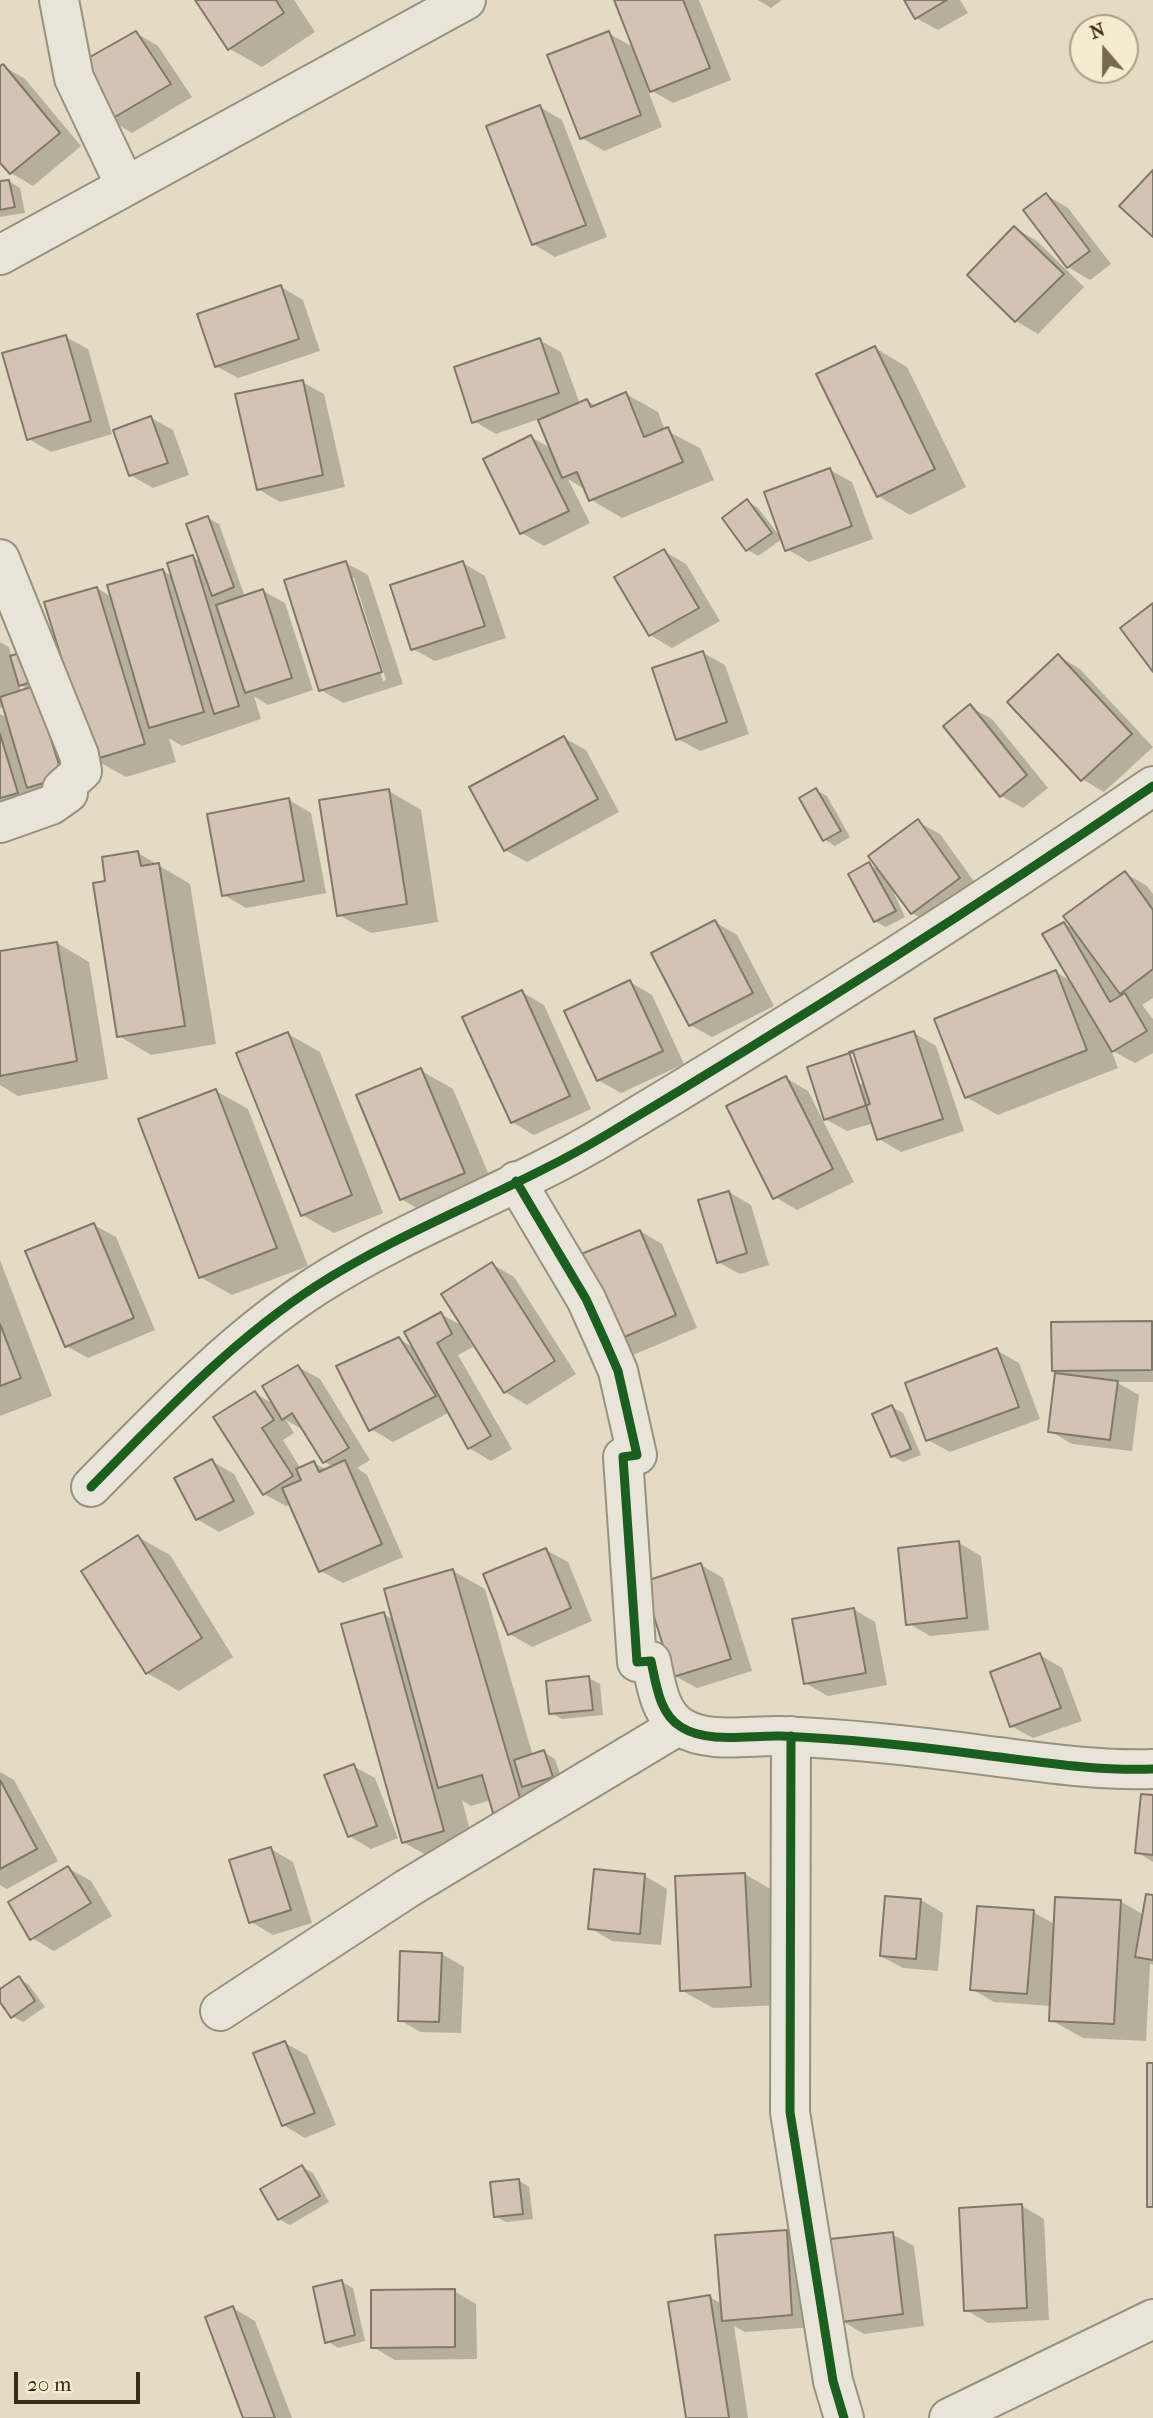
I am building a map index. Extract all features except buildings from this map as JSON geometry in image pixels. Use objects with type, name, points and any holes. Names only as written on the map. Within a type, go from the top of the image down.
[{"type":"street","points":[[59,0],[74,78],[125,185]]},
{"type":"street","points":[[0,255],[467,0]]},
{"type":"street","points":[[0,559],[79,755],[82,771],[62,789],[68,793],[51,805],[0,823]]},
{"type":"street","points":[[92,1488],[173,1403],[263,1325],[315,1287],[603,1137],[893,959],[1153,786]]},
{"type":"street","points":[[516,1181],[586,1299],[618,1371],[637,1455],[623,1457],[637,1662],[651,1661],[661,1700],[667,1714],[678,1726],[706,1736],[791,1736],[959,1752],[1068,1766],[1153,1769]]},
{"type":"street","points":[[220,2011],[408,1888],[678,1726]]},
{"type":"street","points":[[791,1736],[790,2112],[831,2370],[844,2418]]},
{"type":"street","points":[[949,2418],[1153,2319]]},
{"type":"cycle path","points":[[91,1487],[226,1355],[255,1330],[316,1286],[387,1245],[534,1174],[606,1135],[883,965],[1153,786]]},
{"type":"cycle path","points":[[516,1181],[586,1299],[618,1371],[637,1455],[623,1457],[637,1662],[651,1661],[663,1706],[674,1721],[692,1732],[716,1737],[781,1736],[831,1739],[1110,1769],[1153,1769]]},
{"type":"cycle path","points":[[791,1736],[790,2112],[833,2381],[844,2418]]}]
